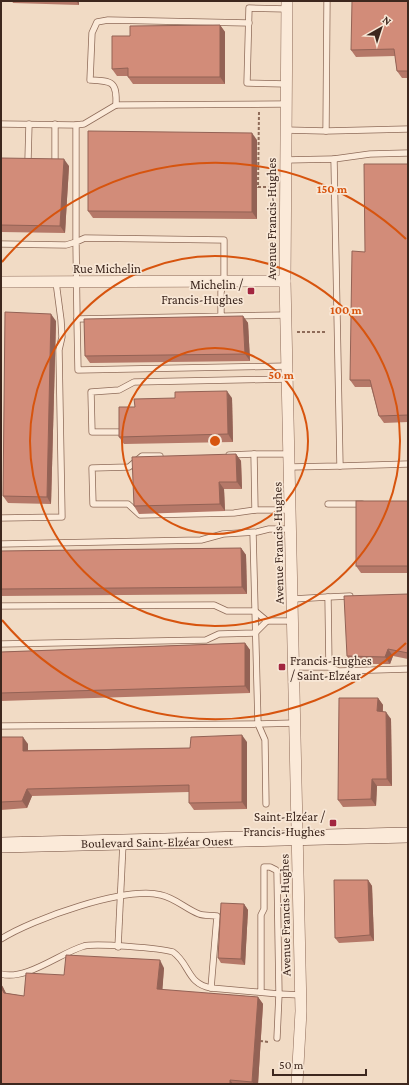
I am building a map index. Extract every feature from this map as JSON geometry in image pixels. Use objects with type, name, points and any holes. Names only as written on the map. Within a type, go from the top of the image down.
[{"type":"street","name":"Avenue Francis-Hughes","points":[[287,5],[285,281],[301,994],[301,1027],[296,1084]]},
{"type":"street","name":"Rue Michelin","points":[[1,282],[285,281]]},
{"type":"street","name":"Boulevard Saint-Elzéar Ouest","points":[[1,845],[408,835]]},
{"type":"lane","points":[[326,131],[327,1]]},
{"type":"lane","points":[[286,84],[247,83],[249,8],[287,5]]},
{"type":"lane","points":[[116,105],[116,90],[112,83],[90,80],[92,33],[97,22],[108,20],[249,23]]},
{"type":"lane","points":[[1,124],[84,124],[116,105],[286,104]]},
{"type":"lane","points":[[28,160],[29,124]]},
{"type":"lane","points":[[54,161],[55,124]]},
{"type":"lane","points":[[76,125],[76,282],[78,370],[287,366]]},
{"type":"lane","points":[[285,130],[326,131],[408,129]]},
{"type":"lane","points":[[285,160],[334,159],[370,154],[408,153]]},
{"type":"lane","points":[[334,159],[340,466]]},
{"type":"lane","points":[[1,244],[66,245],[85,238],[224,240],[224,281],[221,292],[221,316]]},
{"type":"lane","points":[[1,518],[62,517],[59,350],[62,337],[56,282]]},
{"type":"lane","points":[[77,318],[286,315]]},
{"type":"lane","points":[[122,432],[92,432],[92,392],[119,390],[134,382],[288,379]]},
{"type":"lane","points":[[254,454],[255,510]]},
{"type":"lane","points":[[224,455],[289,454]]},
{"type":"lane","points":[[164,456],[142,456],[129,467],[92,468],[93,504],[128,504],[140,515],[291,510]]},
{"type":"lane","points":[[290,467],[408,464]]},
{"type":"lane","points":[[328,504],[372,504]]},
{"type":"lane","points":[[1,544],[201,540],[222,534],[253,533],[269,529],[291,529]]},
{"type":"lane","points":[[253,533],[258,724],[265,740],[266,804]]},
{"type":"lane","points":[[293,599],[360,596]]},
{"type":"lane","points":[[328,597],[329,667]]},
{"type":"lane","points":[[1,606],[214,605],[227,611],[255,611],[267,621],[293,621]]},
{"type":"lane","points":[[1,644],[206,640],[219,634],[255,633],[267,621]]},
{"type":"lane","points":[[294,667],[329,667],[339,670],[408,669]]},
{"type":"lane","points":[[1,726],[295,723]]},
{"type":"lane","points":[[118,947],[123,843]]},
{"type":"lane","points":[[261,992],[261,915],[264,909],[264,867],[270,867],[277,872],[279,994],[277,1038]]},
{"type":"lane","points":[[1,939],[46,917],[72,908],[136,894],[160,895],[200,915],[217,916],[211,988]]},
{"type":"lane","points":[[1,974],[18,975],[84,946],[99,945],[173,952],[182,960],[195,982],[211,988],[279,994],[301,994]]},
{"type":"path","points":[[259,104],[258,187],[272,187]]},
{"type":"path","points":[[297,332],[326,332]]},
{"type":"building","points":[[352,1],[408,1],[408,71],[397,71],[394,49],[351,50]]},
{"type":"building","points":[[220,25],[220,77],[128,77],[128,68],[112,69],[112,36],[130,36],[130,26]]},
{"type":"building","points":[[88,131],[252,133],[252,212],[88,211]]},
{"type":"building","points":[[1,158],[64,159],[60,226],[1,225]]},
{"type":"building","points":[[364,164],[408,164],[408,415],[379,416],[370,380],[350,380],[352,251],[365,252]]},
{"type":"building","points":[[5,312],[51,314],[47,497],[3,496]]},
{"type":"building","points":[[243,316],[245,354],[85,356],[84,319]]},
{"type":"building","points":[[227,391],[228,434],[119,437],[119,407],[135,407],[134,399],[175,398],[175,392]]},
{"type":"building","points":[[236,454],[237,482],[219,482],[220,504],[134,506],[132,457]]},
{"type":"building","points":[[356,501],[408,501],[408,566],[356,566]]},
{"type":"building","points":[[241,548],[242,587],[1,589],[1,551]]},
{"type":"building","points":[[408,594],[408,653],[388,649],[385,657],[347,656],[344,596]]},
{"type":"building","points":[[245,643],[245,686],[1,693],[1,652]]},
{"type":"building","points":[[339,698],[378,698],[377,711],[386,712],[387,779],[372,779],[371,799],[338,800]]},
{"type":"building","points":[[242,735],[242,802],[189,803],[189,785],[27,789],[22,801],[1,802],[1,737],[23,737],[23,751],[190,748],[191,737]]},
{"type":"building","points":[[334,880],[368,880],[370,935],[335,938]]},
{"type":"building","points":[[221,903],[244,904],[241,959],[218,958]]},
{"type":"building","points":[[66,955],[160,960],[157,989],[258,997],[252,1082],[230,1080],[230,1084],[1,1084],[1,987],[4,993],[24,996],[26,973],[64,975]]},
{"type":"place","name":"Michelin / Francis-Hughes","points":[[251,291]]},
{"type":"place","name":"Francis-Hughes / Saint-Elzéar","points":[[282,667]]},
{"type":"place","name":"Saint-Elzéar / Francis-Hughes","points":[[333,823]]}]
